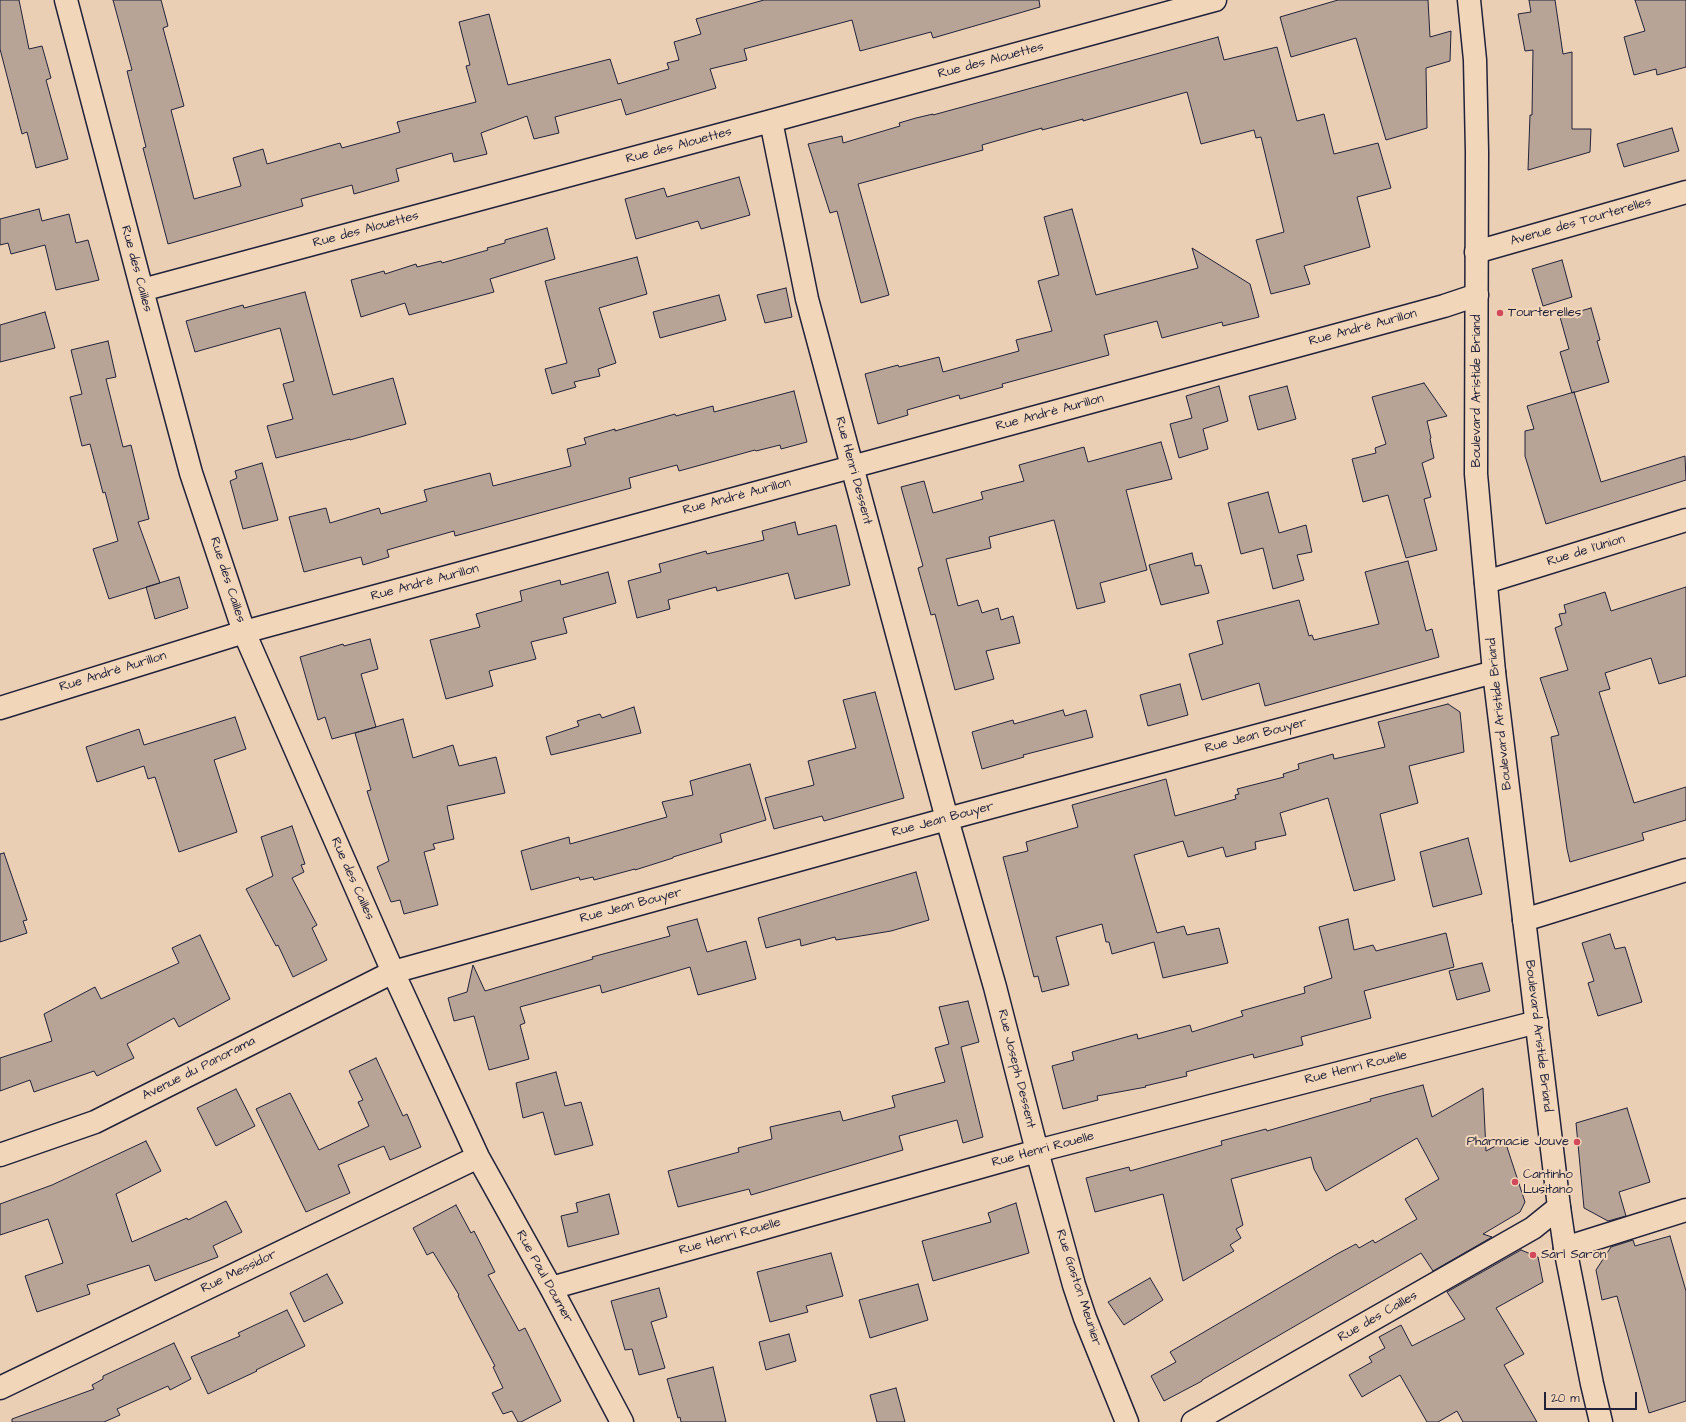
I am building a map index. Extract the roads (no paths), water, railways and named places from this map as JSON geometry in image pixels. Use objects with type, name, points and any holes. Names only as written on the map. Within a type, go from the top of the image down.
[{"type":"street","name":"Rue des Cailles","points":[[66,0],[191,473],[244,632],[393,972],[467,1132]]},
{"type":"street","name":"Rue des Alouettes","points":[[142,290],[1215,0]]},
{"type":"street","name":"Boulevard Aristide Briand","points":[[1469,0],[1475,60],[1477,137],[1476,474],[1494,672],[1559,1207],[1565,1248],[1601,1422]]},
{"type":"street","name":"Rue Henri Dessent","points":[[771,121],[807,299],[851,466],[994,987]]},
{"type":"street","name":"Avenue des Tourterelles","points":[[1476,252],[1686,192]]},
{"type":"street","name":"Rue André Aurillon","points":[[0,708],[244,632],[1444,306],[1477,295]]},
{"type":"street","name":"Rue de l'Union","points":[[1486,582],[1686,520]]},
{"type":"street","name":"Rue Jean Bouyer","points":[[393,972],[947,819],[1494,672]]},
{"type":"street","points":[[1524,920],[1686,870]]},
{"type":"street","name":"Avenue du Panorama","points":[[0,1155],[95,1122],[393,972]]},
{"type":"street","name":"Rue Joseph Dessent","points":[[994,987],[1037,1151]]},
{"type":"street","name":"Rue Henri Rouelle","points":[[551,1288],[1037,1151],[1537,1022]]},
{"type":"street","name":"Rue Paul Doumer","points":[[467,1132],[478,1157],[551,1288],[622,1422]]},
{"type":"street","name":"Rue Gaston Meunier","points":[[1037,1151],[1084,1318],[1127,1422]]},
{"type":"street","name":"Rue Messidor","points":[[0,1388],[478,1157]]},
{"type":"street","name":"Rue des Cailles","points":[[1194,1422],[1533,1228],[1559,1207]]},
{"type":"street","points":[[1565,1248],[1686,1210]]},
{"type":"place","name":"Tourterelles","points":[[1500,313]]},
{"type":"place","name":"Pharmacie Jouve","points":[[1577,1142]]},
{"type":"place","name":"Cantinho Lusitano","points":[[1515,1182]]},
{"type":"place","name":"Sarl Saron","points":[[1533,1255]]}]
